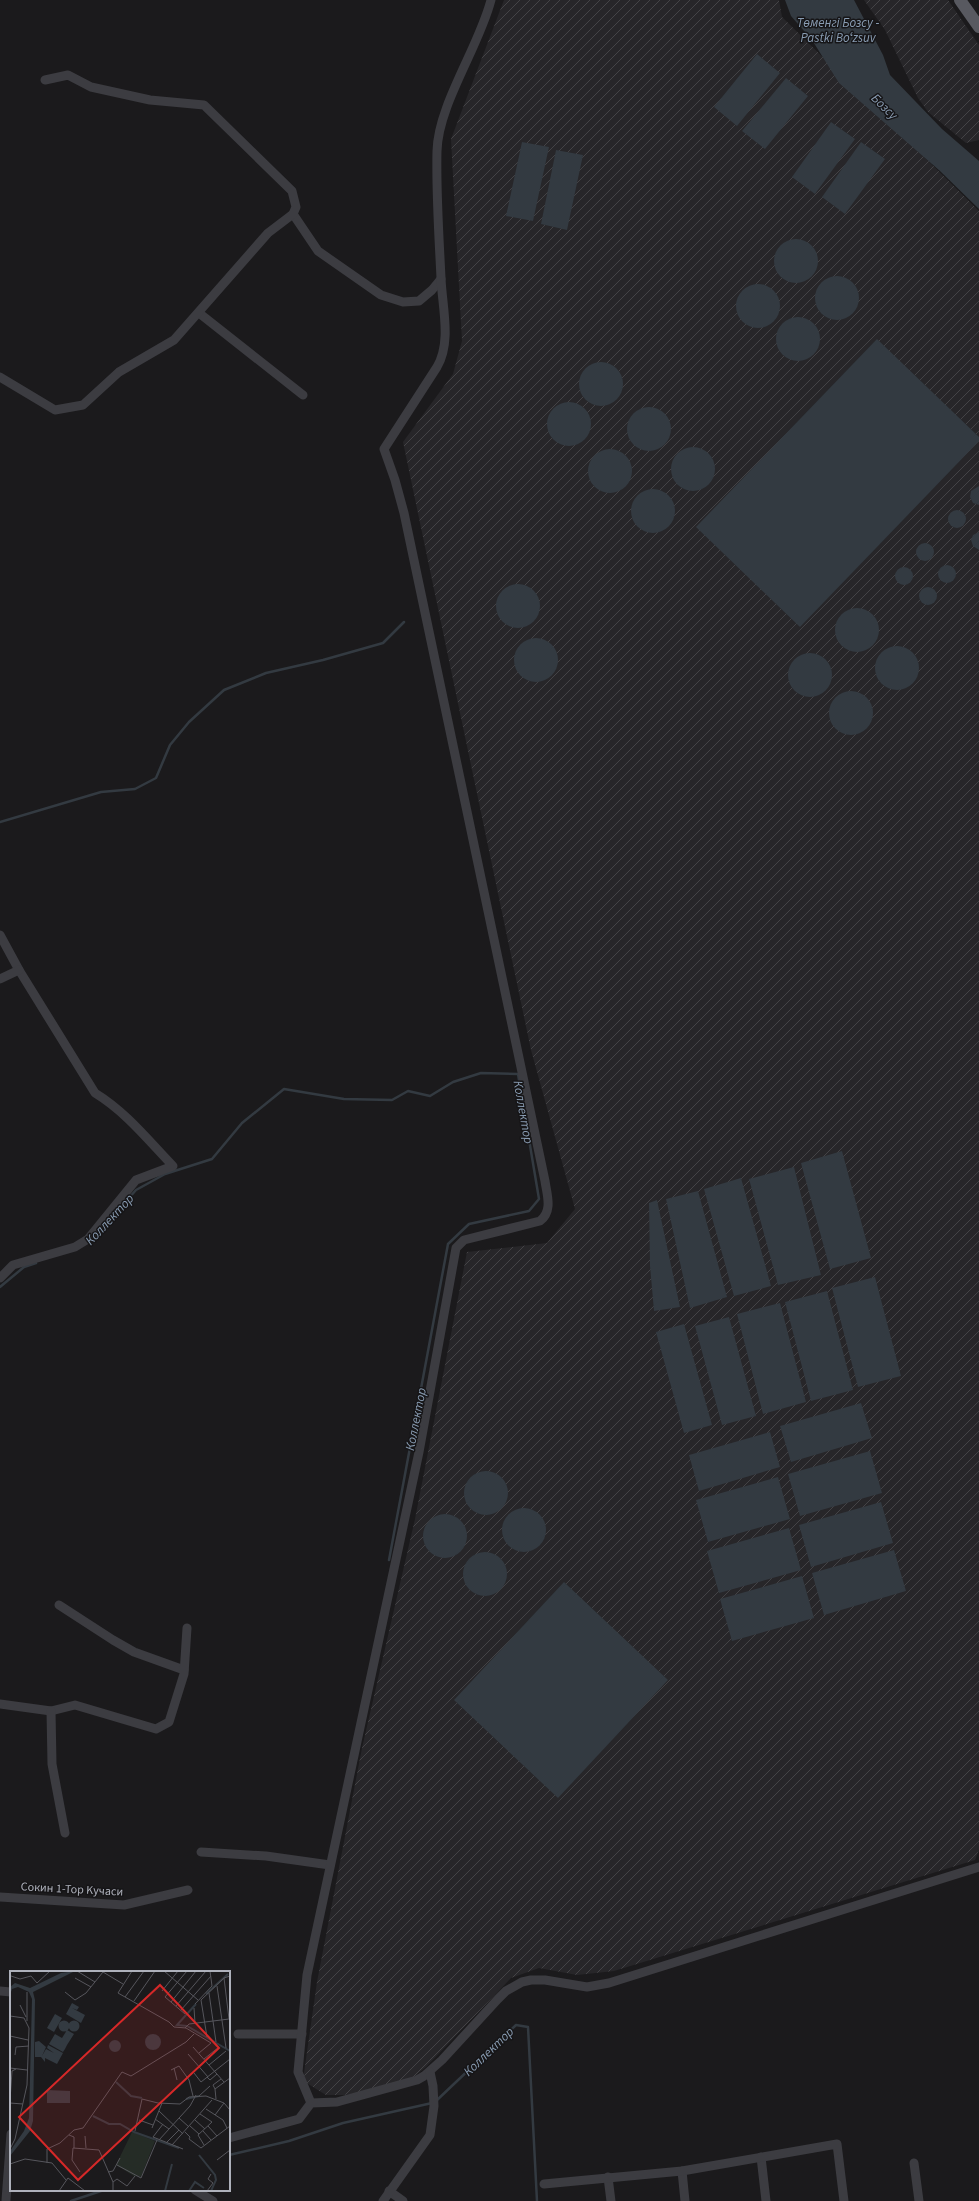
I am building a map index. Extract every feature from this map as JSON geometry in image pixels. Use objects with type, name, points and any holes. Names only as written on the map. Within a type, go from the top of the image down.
[{"type":"main road","points":[[960,0],[979,27]]},
{"type":"street","points":[[311,2103],[298,2072],[307,1975],[420,1452],[456,1248],[464,1240],[540,1221],[546,1217],[548,1211],[545,1181],[406,520],[395,480],[384,449],[442,360],[445,338],[441,279],[438,138],[448,107],[481,31],[492,0]]},
{"type":"street","points":[[0,377],[55,410],[83,406],[119,372],[174,340],[268,233],[293,214],[296,207],[292,191],[204,105],[150,100],[91,87],[68,75],[45,80]]},
{"type":"street","points":[[293,214],[318,250],[380,295],[403,302],[419,300],[432,290],[441,279]]},
{"type":"street","points":[[199,313],[302,395]]},
{"type":"street","points":[[0,935],[18,970],[95,1093],[110,1102],[128,1118],[173,1166],[136,1180],[88,1239],[75,1247],[14,1265],[0,1278]]},
{"type":"street","points":[[0,979],[18,970]]},
{"type":"street","points":[[59,1605],[134,1652],[184,1670]]},
{"type":"street","points":[[0,1704],[51,1711],[76,1705],[156,1728],[168,1722],[184,1670],[187,1628]]},
{"type":"street","points":[[51,1711],[52,1764],[65,1833]]},
{"type":"street","points":[[202,1852],[266,1856],[330,1865]]},
{"type":"street","points":[[311,2103],[337,2102],[417,2080],[430,2072],[506,1991],[522,1982],[531,1980],[545,1980],[587,1987],[609,1983],[979,1867]]},
{"type":"street","name":"Сокин 1-Тор Kучаси","points":[[0,1897],[124,1905],[188,1890]]},
{"type":"street","points":[[0,1991],[10,1992]]},
{"type":"street","points":[[238,2034],[302,2034]]},
{"type":"street","points":[[383,2201],[430,2135],[434,2103],[430,2072]]},
{"type":"street","points":[[230,2138],[299,2119],[311,2103]]},
{"type":"street","points":[[544,2184],[682,2171],[837,2144],[844,2201]]},
{"type":"street","points":[[6,2200],[10,2147]]},
{"type":"street","points":[[761,2157],[766,2201]]},
{"type":"street","points":[[914,2164],[919,2201]]},
{"type":"street","points":[[682,2171],[685,2201]]},
{"type":"street","points":[[608,2177],[611,2201]]},
{"type":"street","points":[[197,2191],[214,2201]]},
{"type":"street","points":[[390,2191],[403,2201]]},
{"type":"shaded area","points":[[504,0],[779,0],[782,17],[979,211],[979,1850],[975,1860],[614,1971],[577,1975],[539,1968],[511,1978],[426,2067],[411,2079],[375,2090],[344,2095],[326,2095],[305,2082],[304,2073],[317,1982],[362,1748],[415,1519],[467,1252],[547,1243],[575,1209],[531,1050],[403,442],[453,374],[462,341],[451,139]]},
{"type":"shaded area","points":[[864,0],[948,0],[979,45],[979,140],[966,143],[928,112],[918,98],[885,30]]},
{"type":"water","name":"Төменгі Бозсу - Pastki Boʻzsuv","points":[[785,0],[854,0],[883,55],[890,75],[942,129],[979,161],[979,209],[940,171],[839,83],[812,40],[791,16]]},
{"type":"water","points":[[757,54],[780,73],[737,126],[714,107]]},
{"type":"water","points":[[786,78],[808,96],[765,149],[742,131]]},
{"type":"water","points":[[831,122],[855,139],[815,194],[792,177]]},
{"type":"water","points":[[522,142],[549,147],[533,221],[506,216]]},
{"type":"water","points":[[861,142],[885,159],[845,214],[822,197]]},
{"type":"water","points":[[556,150],[583,155],[567,230],[541,224]]},
{"type":"water","points":[[792,239],[800,239],[812,245],[818,257],[818,265],[812,277],[800,283],[792,283],[780,277],[774,265],[774,257],[780,245]]},
{"type":"water","points":[[833,276],[841,276],[853,282],[859,294],[859,302],[853,314],[841,320],[833,320],[821,314],[815,302],[815,294],[821,282]]},
{"type":"water","points":[[754,284],[762,284],[774,290],[780,302],[780,310],[774,322],[762,328],[754,328],[742,322],[736,310],[736,302],[742,290]]},
{"type":"water","points":[[794,317],[802,317],[814,323],[820,335],[820,343],[814,355],[802,361],[794,361],[782,355],[776,343],[776,335],[782,323]]},
{"type":"water","points":[[877,339],[979,437],[979,441],[800,627],[696,527]]},
{"type":"water","points":[[597,362],[605,362],[617,368],[623,380],[623,388],[617,400],[605,406],[597,406],[585,400],[579,388],[579,380],[585,368]]},
{"type":"water","points":[[565,402],[573,402],[585,408],[591,420],[591,428],[585,440],[573,446],[565,446],[553,440],[547,428],[547,420],[553,408]]},
{"type":"water","points":[[645,407],[653,407],[665,413],[671,425],[671,433],[665,445],[653,451],[645,451],[633,445],[627,433],[627,425],[633,413]]},
{"type":"water","points":[[689,447],[697,447],[709,453],[715,465],[715,473],[709,485],[697,491],[689,491],[677,485],[671,473],[671,465],[677,453]]},
{"type":"water","points":[[606,449],[614,449],[626,455],[632,467],[632,475],[626,487],[614,493],[606,493],[594,487],[588,475],[588,467],[594,455]]},
{"type":"water","points":[[979,486],[979,505],[973,503],[970,497],[971,491]]},
{"type":"water","points":[[649,489],[657,489],[669,495],[675,507],[675,515],[669,527],[657,533],[649,533],[637,527],[631,515],[631,507],[637,495]]},
{"type":"water","points":[[957,510],[963,513],[966,519],[963,525],[957,528],[951,525],[948,519],[951,513]]},
{"type":"water","points":[[979,532],[979,550],[973,546],[971,540],[973,535]]},
{"type":"water","points":[[925,543],[931,546],[934,552],[931,558],[925,561],[919,558],[916,552],[919,546]]},
{"type":"water","points":[[947,565],[951,566],[955,570],[955,578],[951,582],[947,583],[943,582],[939,578],[938,574],[939,570],[943,566]]},
{"type":"water","points":[[904,567],[910,570],[913,576],[910,582],[904,585],[898,582],[895,576],[898,570]]},
{"type":"water","points":[[514,584],[522,584],[534,590],[540,602],[540,610],[534,622],[522,628],[514,628],[502,622],[496,610],[496,602],[502,590]]},
{"type":"water","points":[[928,587],[934,590],[937,596],[934,602],[928,605],[922,602],[919,596],[922,590]]},
{"type":"water","points":[[853,608],[861,608],[873,614],[879,626],[879,634],[873,646],[861,652],[853,652],[841,646],[835,634],[835,626],[841,614]]},
{"type":"water","points":[[532,638],[540,638],[552,644],[558,656],[558,664],[552,676],[540,682],[532,682],[520,676],[514,664],[514,656],[520,644]]},
{"type":"water","points":[[893,646],[901,646],[913,652],[919,664],[919,672],[913,684],[901,690],[893,690],[881,684],[875,672],[875,664],[881,652]]},
{"type":"water","points":[[806,653],[814,653],[826,659],[832,671],[832,679],[826,691],[814,697],[806,697],[794,691],[788,679],[788,671],[794,659]]},
{"type":"water","points":[[847,691],[855,691],[867,697],[873,709],[873,717],[867,729],[855,735],[847,735],[835,729],[829,717],[829,709],[835,697]]},
{"type":"water","points":[[842,1151],[871,1258],[830,1269],[801,1163]]},
{"type":"water","points":[[794,1167],[821,1275],[778,1285],[749,1179]]},
{"type":"water","points":[[741,1178],[771,1286],[734,1296],[704,1189]]},
{"type":"water","points":[[698,1191],[727,1297],[690,1308],[666,1199]]},
{"type":"water","points":[[657,1200],[680,1307],[654,1311],[650,1266],[649,1203]]},
{"type":"water","points":[[875,1277],[901,1376],[858,1387],[832,1288]]},
{"type":"water","points":[[827,1291],[853,1390],[811,1401],[785,1302]]},
{"type":"water","points":[[780,1303],[806,1402],[763,1414],[737,1314]]},
{"type":"water","points":[[729,1317],[756,1416],[722,1425],[695,1326]]},
{"type":"water","points":[[684,1324],[712,1425],[684,1433],[656,1332]]},
{"type":"water","points":[[861,1403],[872,1438],[791,1462],[780,1426]]},
{"type":"water","points":[[770,1432],[780,1467],[699,1491],[689,1455]]},
{"type":"water","points":[[870,1451],[882,1493],[800,1516],[788,1474]]},
{"type":"water","points":[[482,1471],[490,1471],[502,1477],[508,1489],[508,1497],[502,1509],[490,1515],[482,1515],[470,1509],[464,1497],[464,1489],[470,1477]]},
{"type":"water","points":[[778,1477],[790,1519],[708,1542],[696,1500]]},
{"type":"water","points":[[881,1502],[893,1543],[811,1567],[799,1525]]},
{"type":"water","points":[[520,1508],[528,1508],[540,1514],[546,1526],[546,1534],[540,1546],[528,1552],[520,1552],[508,1546],[502,1534],[502,1526],[508,1514]]},
{"type":"water","points":[[441,1514],[449,1514],[461,1520],[467,1532],[467,1540],[461,1552],[449,1558],[441,1558],[429,1552],[423,1540],[423,1532],[429,1520]]},
{"type":"water","points":[[789,1528],[801,1570],[719,1593],[707,1551]]},
{"type":"water","points":[[894,1550],[906,1591],[824,1615],[812,1573]]},
{"type":"water","points":[[481,1552],[489,1552],[501,1558],[507,1570],[507,1578],[501,1590],[489,1596],[481,1596],[469,1590],[463,1578],[463,1570],[469,1558]]},
{"type":"water","points":[[802,1576],[814,1618],[732,1641],[720,1599]]},
{"type":"water","points":[[564,1582],[668,1680],[558,1798],[454,1700]]},
{"type":"waterway","points":[[0,822],[101,792],[135,789],[156,778],[170,745],[189,722],[224,690],[266,673],[323,660],[383,643],[404,622]]},
{"type":"waterway","name":"Коллектор","points":[[97,1234],[136,1190],[165,1174],[212,1159],[242,1123],[284,1089],[344,1099],[392,1100],[408,1091],[430,1096],[453,1082],[481,1073],[518,1074],[539,1199],[529,1211],[469,1224],[448,1244],[389,1560]]},
{"type":"waterway","name":"Коллектор","points":[[0,1287],[24,1267],[36,1263]]},
{"type":"waterway","name":"Коллектор","points":[[436,2101],[516,2025],[528,2027],[537,2201]]},
{"type":"waterway","name":"Коллектор","points":[[230,2155],[289,2141],[343,2123],[432,2103]]},
{"type":"waterway","points":[[71,2201],[101,2191]]},
{"type":"water label","name":"Бозсу","points":[[885,106]]}]
